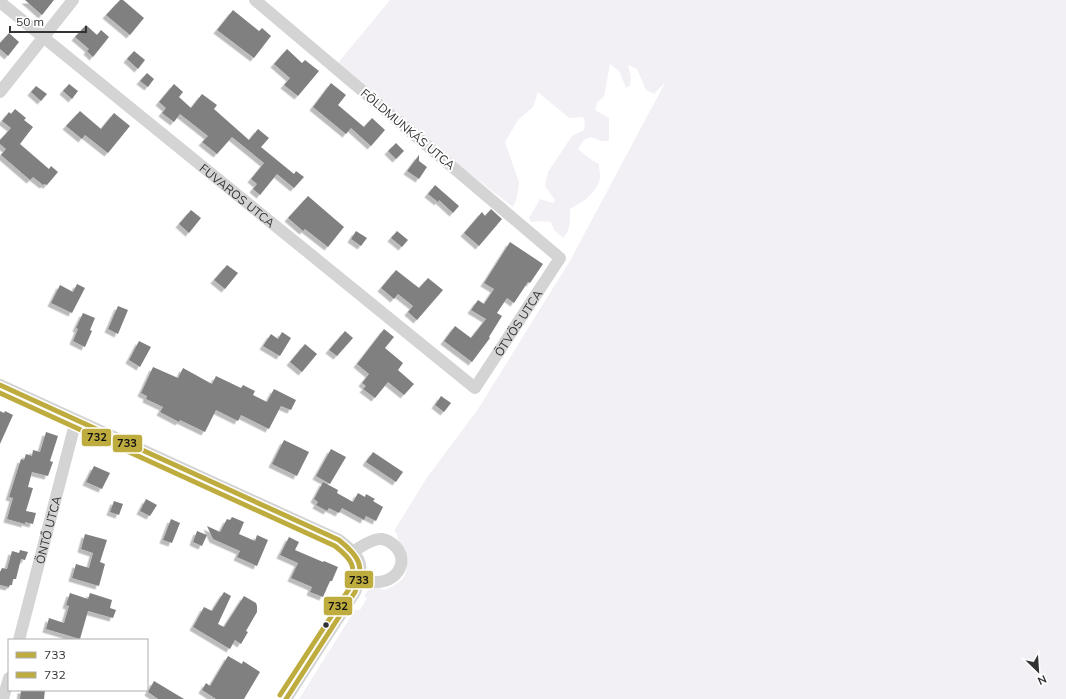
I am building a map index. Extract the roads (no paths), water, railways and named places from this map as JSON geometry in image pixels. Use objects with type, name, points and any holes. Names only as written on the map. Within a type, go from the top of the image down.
[{"type":"street","points":[[0,92],[73,0]]},
{"type":"street","name":"FÖLDMUNKÁS UTCA","points":[[255,0],[560,258]]},
{"type":"street","name":"FUVAROS UTCA","points":[[0,2],[475,388]]},
{"type":"street","name":"ÖTVÖS UTCA","points":[[475,388],[560,258]]},
{"type":"street","points":[[0,385],[339,540],[354,552],[359,560],[360,569],[360,579],[355,592],[286,699]]},
{"type":"street","name":"ÖNTŐ UTCA","points":[[19,639],[76,420]]},
{"type":"street","points":[[354,552],[364,545],[381,539],[392,543],[399,551],[402,560],[401,568],[394,576],[376,582],[360,579]]},
{"type":"street","points":[[3,699],[8,682]]}]
